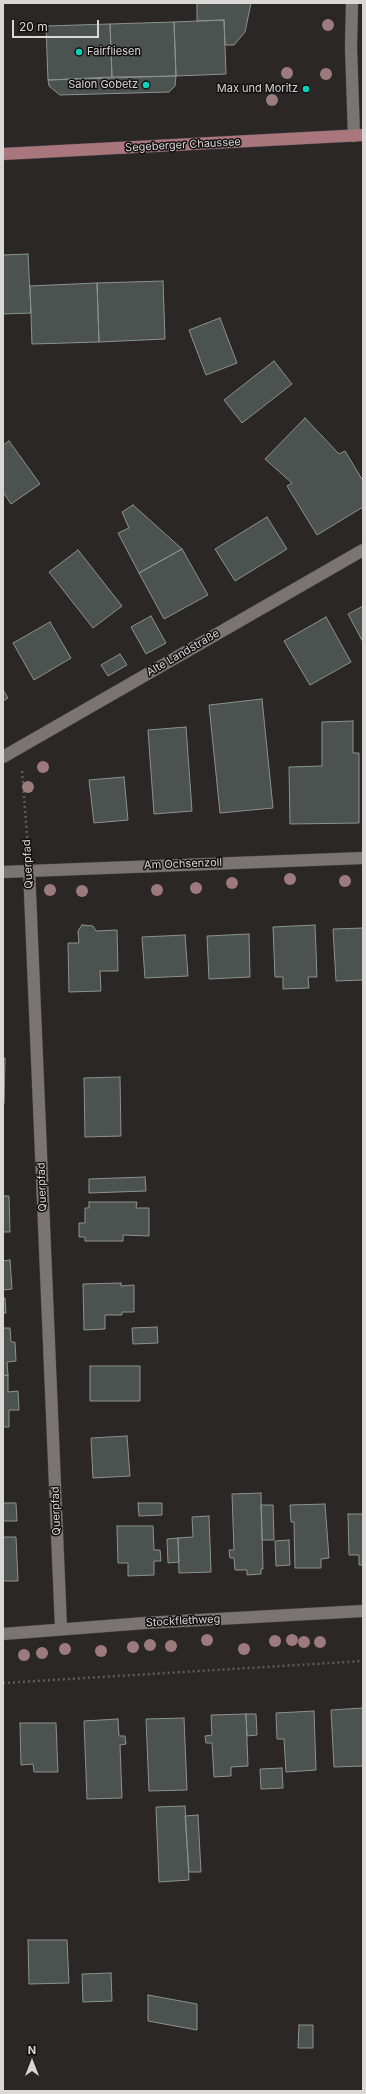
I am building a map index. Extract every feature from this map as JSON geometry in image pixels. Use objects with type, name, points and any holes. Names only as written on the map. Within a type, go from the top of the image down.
[{"type":"main road","name":"Segeberger Chaussee","points":[[3,154],[358,136]]},
{"type":"street","points":[[352,3],[351,47],[358,136]]},
{"type":"street","name":"Alte Landstraße","points":[[3,757],[363,550]]},
{"type":"street","name":"Am Ochsenzoll","points":[[3,872],[29,869],[363,858]]},
{"type":"street","name":"Querpfad","points":[[29,869],[61,1628]]},
{"type":"street","name":"Stockflethweg","points":[[3,1634],[61,1628],[363,1611]]},
{"type":"path","name":"Querpfad","points":[[20,747],[29,869]]},
{"type":"path","points":[[3,1683],[363,1661]]},
{"type":"building","points":[[197,3],[251,3],[245,32],[234,45],[225,45],[224,20],[197,21]]},
{"type":"building","points":[[224,20],[226,74],[176,76],[174,22]]},
{"type":"building","points":[[174,22],[176,76],[112,77],[110,24]]},
{"type":"building","name":"Fairfliesen","points":[[110,24],[112,77],[48,80],[46,26]]},
{"type":"building","points":[[176,76],[175,86],[169,92],[60,95],[49,86],[48,80]]},
{"type":"building","points":[[28,254],[31,313],[3,314],[3,255]]},
{"type":"building","points":[[163,281],[165,339],[99,342],[97,283]]},
{"type":"building","points":[[97,283],[99,342],[32,344],[30,286]]},
{"type":"building","points":[[220,318],[237,363],[206,375],[189,330]]},
{"type":"building","points":[[274,361],[292,384],[242,423],[224,400]]},
{"type":"building","points":[[305,418],[339,454],[345,451],[363,481],[363,507],[317,535],[287,486],[292,483],[265,459]]},
{"type":"building","points":[[9,441],[40,484],[11,504],[3,492],[3,445]]},
{"type":"building","points":[[133,505],[182,549],[139,573],[118,533],[129,528],[122,512]]},
{"type":"building","points":[[267,517],[287,549],[235,581],[215,549]]},
{"type":"building","points":[[182,549],[208,595],[164,619],[139,573]]},
{"type":"building","points":[[78,550],[122,606],[93,628],[49,572]]},
{"type":"building","points":[[363,606],[363,642],[348,614]]},
{"type":"building","points":[[151,616],[166,643],[146,654],[131,627]]},
{"type":"building","points":[[326,617],[351,662],[310,685],[284,641]]},
{"type":"building","points":[[50,622],[71,658],[34,680],[13,643]]},
{"type":"building","points":[[120,654],[127,665],[108,676],[101,665]]},
{"type":"building","points":[[3,690],[8,698],[3,701]]},
{"type":"building","points":[[262,699],[273,808],[220,813],[209,705]]},
{"type":"building","points":[[353,721],[353,753],[359,753],[359,823],[290,824],[289,767],[322,766],[322,722]]},
{"type":"building","points":[[186,727],[192,811],[154,814],[148,730]]},
{"type":"building","points":[[124,777],[128,820],[94,823],[89,780]]},
{"type":"building","points":[[82,925],[93,926],[96,931],[117,930],[118,971],[100,971],[101,991],[69,992],[68,943],[79,943],[78,931]]},
{"type":"building","points":[[315,925],[317,977],[308,977],[309,988],[283,989],[283,977],[275,977],[273,927]]},
{"type":"building","points":[[363,928],[363,980],[336,981],[333,929]]},
{"type":"building","points":[[249,934],[250,977],[209,979],[207,936]]},
{"type":"building","points":[[185,935],[188,976],[145,978],[142,937]]},
{"type":"building","points":[[3,1058],[5,1058],[4,1104],[3,1104]]},
{"type":"building","points":[[120,1077],[121,1136],[85,1137],[84,1078]]},
{"type":"building","points":[[145,1177],[146,1191],[89,1193],[89,1179]]},
{"type":"building","points":[[3,1196],[9,1196],[10,1232],[3,1232]]},
{"type":"building","points":[[89,1202],[137,1202],[136,1208],[149,1208],[149,1236],[123,1235],[123,1241],[85,1241],[85,1237],[79,1237],[79,1223],[85,1223],[85,1208],[89,1208]]},
{"type":"building","points":[[10,1260],[12,1289],[3,1290],[3,1261]]},
{"type":"building","points":[[121,1283],[121,1286],[134,1285],[134,1312],[122,1312],[122,1315],[105,1315],[105,1329],[84,1330],[83,1284]]},
{"type":"building","points":[[3,1298],[5,1298],[6,1313],[3,1313]]},
{"type":"building","points":[[157,1327],[158,1343],[133,1344],[132,1328]]},
{"type":"building","points":[[3,1328],[10,1328],[11,1342],[15,1342],[16,1361],[7,1362],[8,1375],[3,1376]]},
{"type":"building","points":[[90,1366],[140,1366],[140,1401],[90,1401]]},
{"type":"building","points":[[8,1375],[8,1392],[18,1391],[19,1410],[9,1410],[9,1427],[3,1427],[3,1376]]},
{"type":"building","points":[[127,1436],[130,1476],[93,1478],[91,1438]]},
{"type":"building","points":[[261,1493],[263,1569],[261,1569],[261,1574],[247,1575],[247,1570],[235,1570],[234,1558],[230,1558],[229,1550],[234,1550],[232,1494]]},
{"type":"building","points":[[3,1503],[16,1503],[17,1521],[3,1521]]},
{"type":"building","points":[[138,1503],[162,1503],[162,1515],[139,1516]]},
{"type":"building","points":[[325,1504],[329,1558],[321,1559],[321,1568],[295,1568],[294,1522],[291,1522],[290,1505]]},
{"type":"building","points":[[261,1505],[273,1505],[274,1540],[262,1540]]},
{"type":"building","points":[[348,1514],[363,1514],[363,1565],[359,1565],[359,1555],[349,1555]]},
{"type":"building","points":[[209,1516],[211,1572],[179,1573],[178,1538],[193,1537],[192,1517]]},
{"type":"building","points":[[117,1526],[153,1526],[154,1550],[160,1550],[161,1561],[154,1561],[154,1575],[128,1576],[128,1563],[118,1563]]},
{"type":"building","points":[[3,1537],[16,1537],[18,1581],[3,1581]]},
{"type":"building","points":[[178,1538],[179,1562],[168,1563],[167,1539]]},
{"type":"building","points":[[289,1540],[290,1565],[276,1566],[275,1541]]},
{"type":"building","points":[[363,1708],[363,1766],[334,1767],[331,1710]]},
{"type":"building","points":[[314,1711],[316,1770],[286,1772],[284,1739],[277,1739],[276,1713]]},
{"type":"building","points":[[246,1714],[256,1714],[257,1735],[247,1736]]},
{"type":"building","points":[[246,1714],[248,1766],[231,1767],[231,1776],[214,1777],[212,1743],[206,1743],[205,1736],[212,1735],[211,1715]]},
{"type":"building","points":[[184,1718],[187,1790],[149,1791],[146,1719]]},
{"type":"building","points":[[118,1719],[119,1736],[125,1736],[126,1744],[120,1745],[122,1798],[87,1799],[84,1721]]},
{"type":"building","points":[[20,1723],[56,1723],[58,1772],[34,1772],[33,1764],[21,1765]]},
{"type":"building","points":[[282,1768],[283,1788],[261,1789],[260,1769]]},
{"type":"building","points":[[185,1806],[189,1880],[159,1882],[156,1807]]},
{"type":"building","points":[[198,1815],[201,1872],[189,1872],[185,1816]]},
{"type":"building","points":[[28,1940],[67,1940],[69,1983],[29,1984]]},
{"type":"building","points":[[111,1973],[112,2001],[83,2002],[82,1974]]},
{"type":"building","points":[[148,1995],[197,2004],[197,2030],[148,2021]]},
{"type":"building","points":[[299,2025],[313,2025],[313,2048],[298,2048]]},
{"type":"place","name":"Fairfliesen","points":[[79,52]]},
{"type":"place","name":"Salon Gobetz","points":[[146,85]]},
{"type":"place","name":"Max und Moritz","points":[[306,89]]}]
